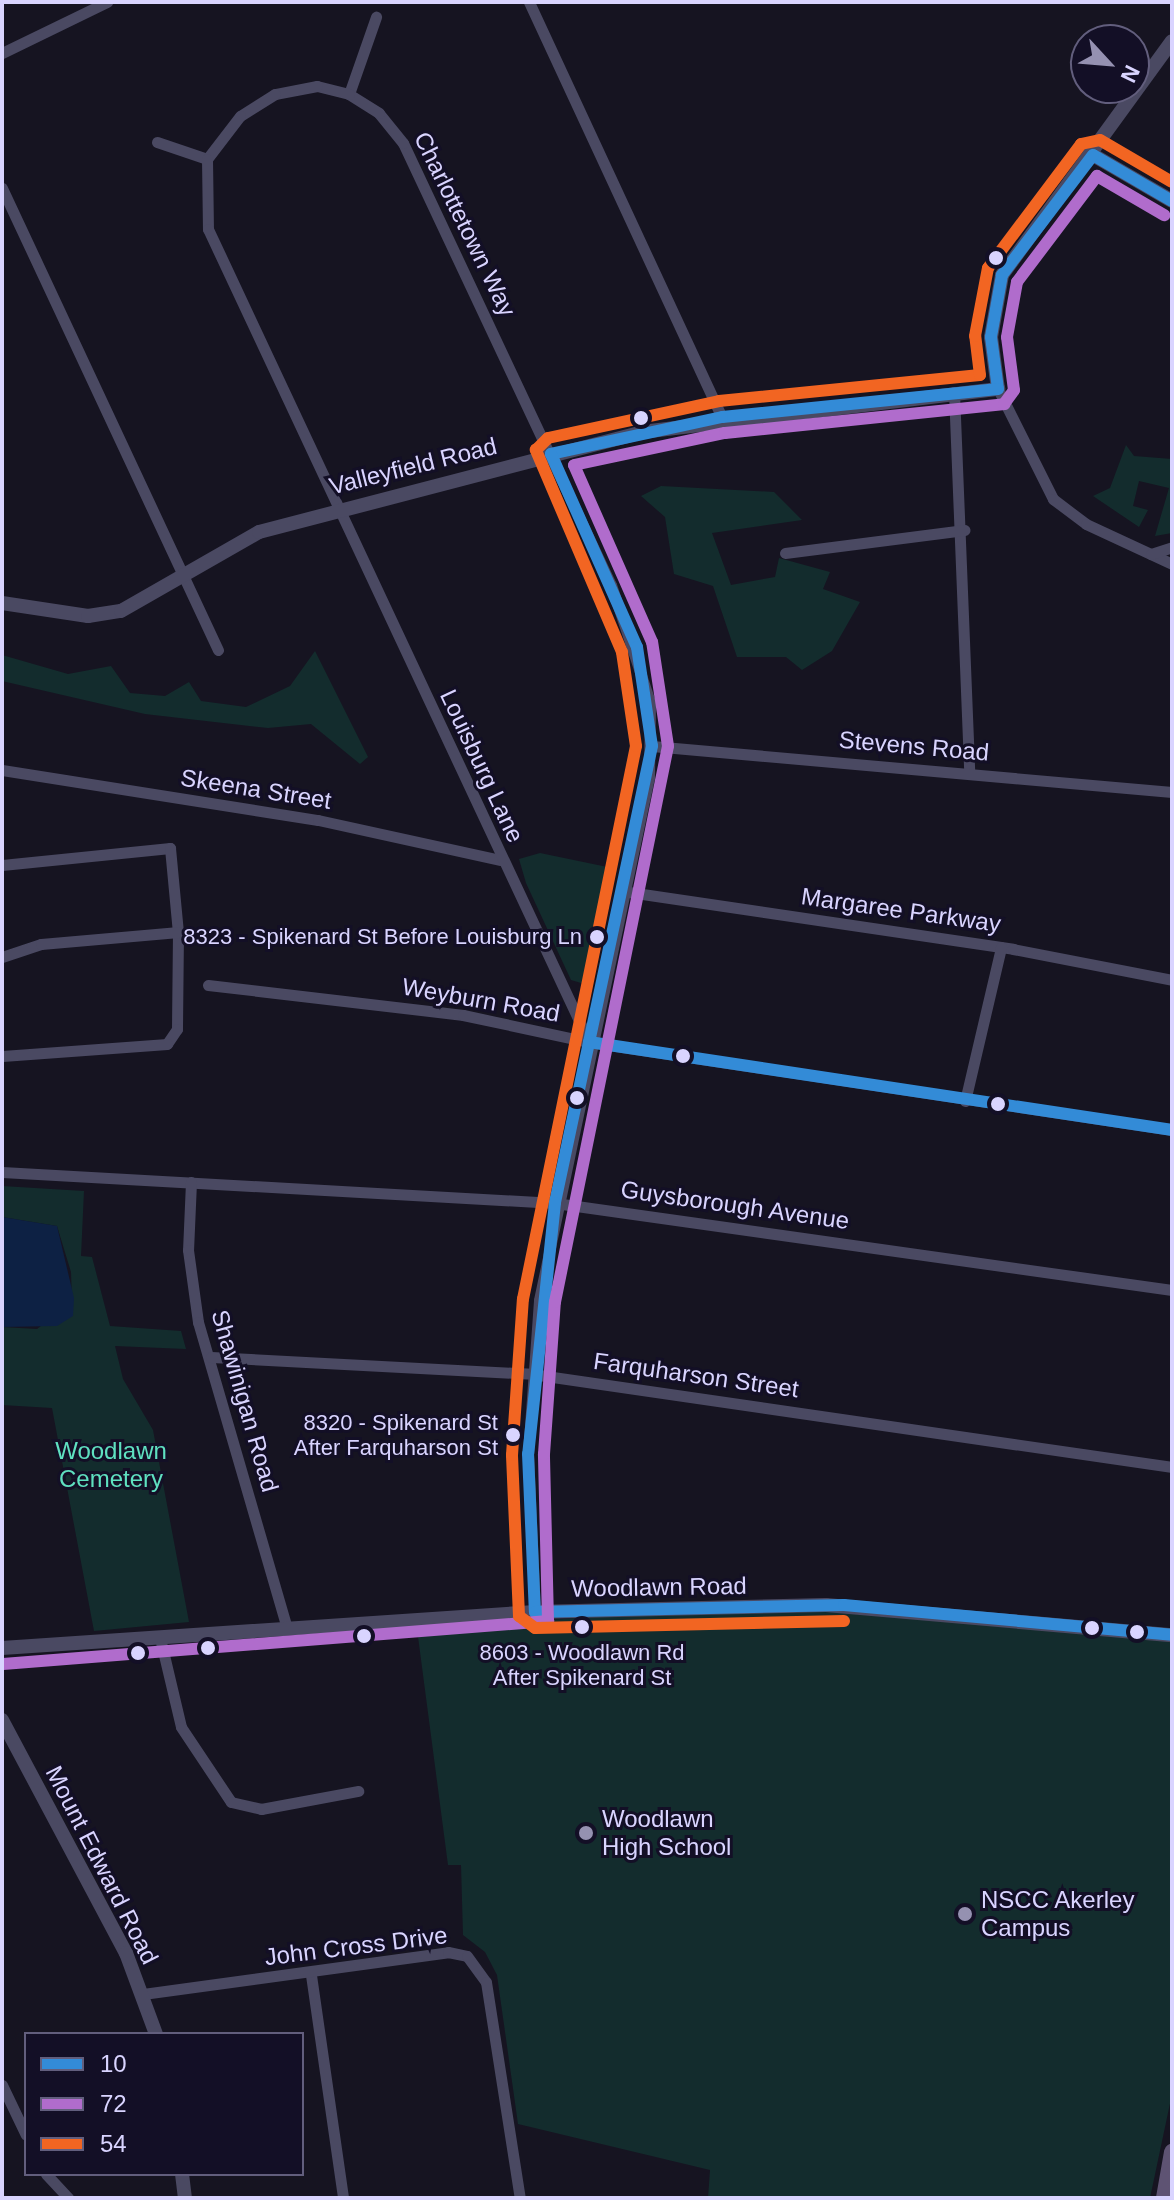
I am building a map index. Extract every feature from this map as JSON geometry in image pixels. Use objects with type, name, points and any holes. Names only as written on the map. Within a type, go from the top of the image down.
[{"type":"main road","points":[[1164,2198],[1172,2152]]},
{"type":"street","points":[[2,53],[107,2]]},
{"type":"street","points":[[529,2],[722,417]]},
{"type":"street","points":[[349,94],[376,17]]},
{"type":"street","points":[[1172,41],[1093,155],[1002,275],[992,331],[998,389],[1053,499],[1086,524],[1172,564]]},
{"type":"street","name":"Charlottetown Way","points":[[207,159],[240,116],[267,97],[317,86],[349,94],[379,113],[403,143],[551,454],[637,647],[652,746]]},
{"type":"street","points":[[157,142],[207,159],[208,229],[338,507]]},
{"type":"street","points":[[1093,155],[1172,201]]},
{"type":"street","points":[[2,188],[218,650]]},
{"type":"street","name":"Valleyfield Road","points":[[2,603],[104,615],[142,603],[259,532],[338,507],[551,454],[722,417],[998,389]]},
{"type":"street","points":[[954,392],[965,530],[969,772]]},
{"type":"street","name":"Louisburg Lane","points":[[338,507],[500,860],[589,1042]]},
{"type":"street","points":[[785,553],[965,530]]},
{"type":"street","points":[[1151,554],[1172,547]]},
{"type":"street","points":[[535,1612],[532,1374],[555,1203],[652,746]]},
{"type":"street","name":"Stevens Road","points":[[652,746],[1172,792]]},
{"type":"street","name":"Skeena Street","points":[[2,770],[318,820],[500,860]]},
{"type":"street","points":[[2,865],[170,848],[178,932],[177,1029],[167,1044],[2,1056]]},
{"type":"street","name":"Margaree Parkway","points":[[622,891],[1001,947],[1172,980]]},
{"type":"street","points":[[2,957],[32,945],[178,932]]},
{"type":"street","points":[[965,1101],[1001,947]]},
{"type":"street","name":"Weyburn Road","points":[[208,985],[463,1015],[589,1042],[1172,1130]]},
{"type":"street","name":"Guysborough Avenue","points":[[2,1172],[555,1203],[1172,1290]]},
{"type":"street","name":"Shawinigan Road","points":[[191,1182],[189,1274],[287,1628]]},
{"type":"street","name":"Farquharson Street","points":[[211,1357],[532,1374],[1172,1467]]},
{"type":"street","name":"Woodlawn Road","points":[[2,1648],[535,1612],[844,1605],[1172,1635]]},
{"type":"street","points":[[160,1638],[181,1727],[231,1802],[261,1809],[358,1791]]},
{"type":"street","name":"Mount Edward Road","points":[[2,1720],[143,1994],[155,2032]]},
{"type":"street","name":"John Cross Drive","points":[[143,1994],[311,1975],[448,1952],[476,1963],[486,1982],[520,2198]]},
{"type":"street","points":[[311,1975],[343,2198]]},
{"type":"street","points":[[2,2085],[24,2131]]},
{"type":"street","points":[[48,2176],[68,2198]]},
{"type":"street","points":[[171,2198],[185,2198],[182,2176]]},
{"type":"green space","points":[[1126,445],[1134,456],[1172,459],[1172,533],[1155,536],[1169,488],[1139,481],[1133,506],[1148,510],[1139,527],[1093,496],[1110,488]]},
{"type":"green space","points":[[661,486],[774,492],[802,520],[712,533],[731,585],[775,577],[779,558],[830,572],[823,589],[860,602],[832,651],[802,670],[786,657],[737,657],[713,586],[674,574],[665,517],[641,496]]},
{"type":"green space","points":[[315,651],[368,757],[360,764],[311,724],[268,728],[145,714],[2,681],[2,655],[68,674],[111,666],[130,693],[165,696],[189,682],[201,701],[246,707],[290,686]]},
{"type":"green space","points":[[540,853],[617,869],[588,985],[571,980],[526,883],[519,859]]},
{"type":"green space","name":"Woodlawn Cemetery","points":[[2,1186],[84,1191],[81,1256],[92,1257],[110,1326],[181,1331],[186,1349],[115,1346],[123,1379],[153,1430],[189,1622],[94,1631],[52,1408],[2,1405],[2,1327],[37,1329],[72,1302],[71,1272],[57,1226],[2,1217]]},
{"type":"green space","points":[[831,1601],[1172,1642],[1172,2094],[1150,2198],[708,2198],[710,2170],[518,2124],[497,1975],[485,1952],[463,1935],[461,1865],[448,1865],[417,1629]]},
{"type":"water","points":[[2,1217],[57,1226],[74,1298],[73,1316],[57,1326],[2,1327]]},
{"type":"transit line","name":"54","points":[[844,1621],[535,1628],[519,1616],[512,1455],[523,1299],[636,746],[622,652],[536,450],[548,438],[719,401],[980,375],[975,336],[988,268],[1081,144],[1100,140],[1172,182]]},
{"type":"transit line","name":"10","points":[[1172,201],[1093,155],[1002,275],[991,337],[998,389],[722,417],[551,454],[637,647],[652,746],[555,1203],[528,1454],[535,1612],[844,1605],[1172,1635]]},
{"type":"transit line","name":"72","points":[[3,1664],[548,1621],[544,1454],[555,1302],[668,746],[652,642],[574,465],[725,433],[1004,404],[1014,390],[1007,337],[1017,282],[1097,176],[1164,215]]},
{"type":"transit line","name":"10","points":[[589,1042],[1172,1130]]},
{"type":"place","name":"8323 - Spikenard St Before Louisburg Ln","points":[[597,937]]},
{"type":"place","name":"8320 - Spikenard St After Farquharson St","points":[[513,1435]]},
{"type":"place","name":"8603 - Woodlawn Rd After Spikenard St","points":[[582,1627]]},
{"type":"place","name":"Woodlawn High School","points":[[586,1833]]},
{"type":"place","name":"NSCC Akerley Campus","points":[[965,1914]]}]
